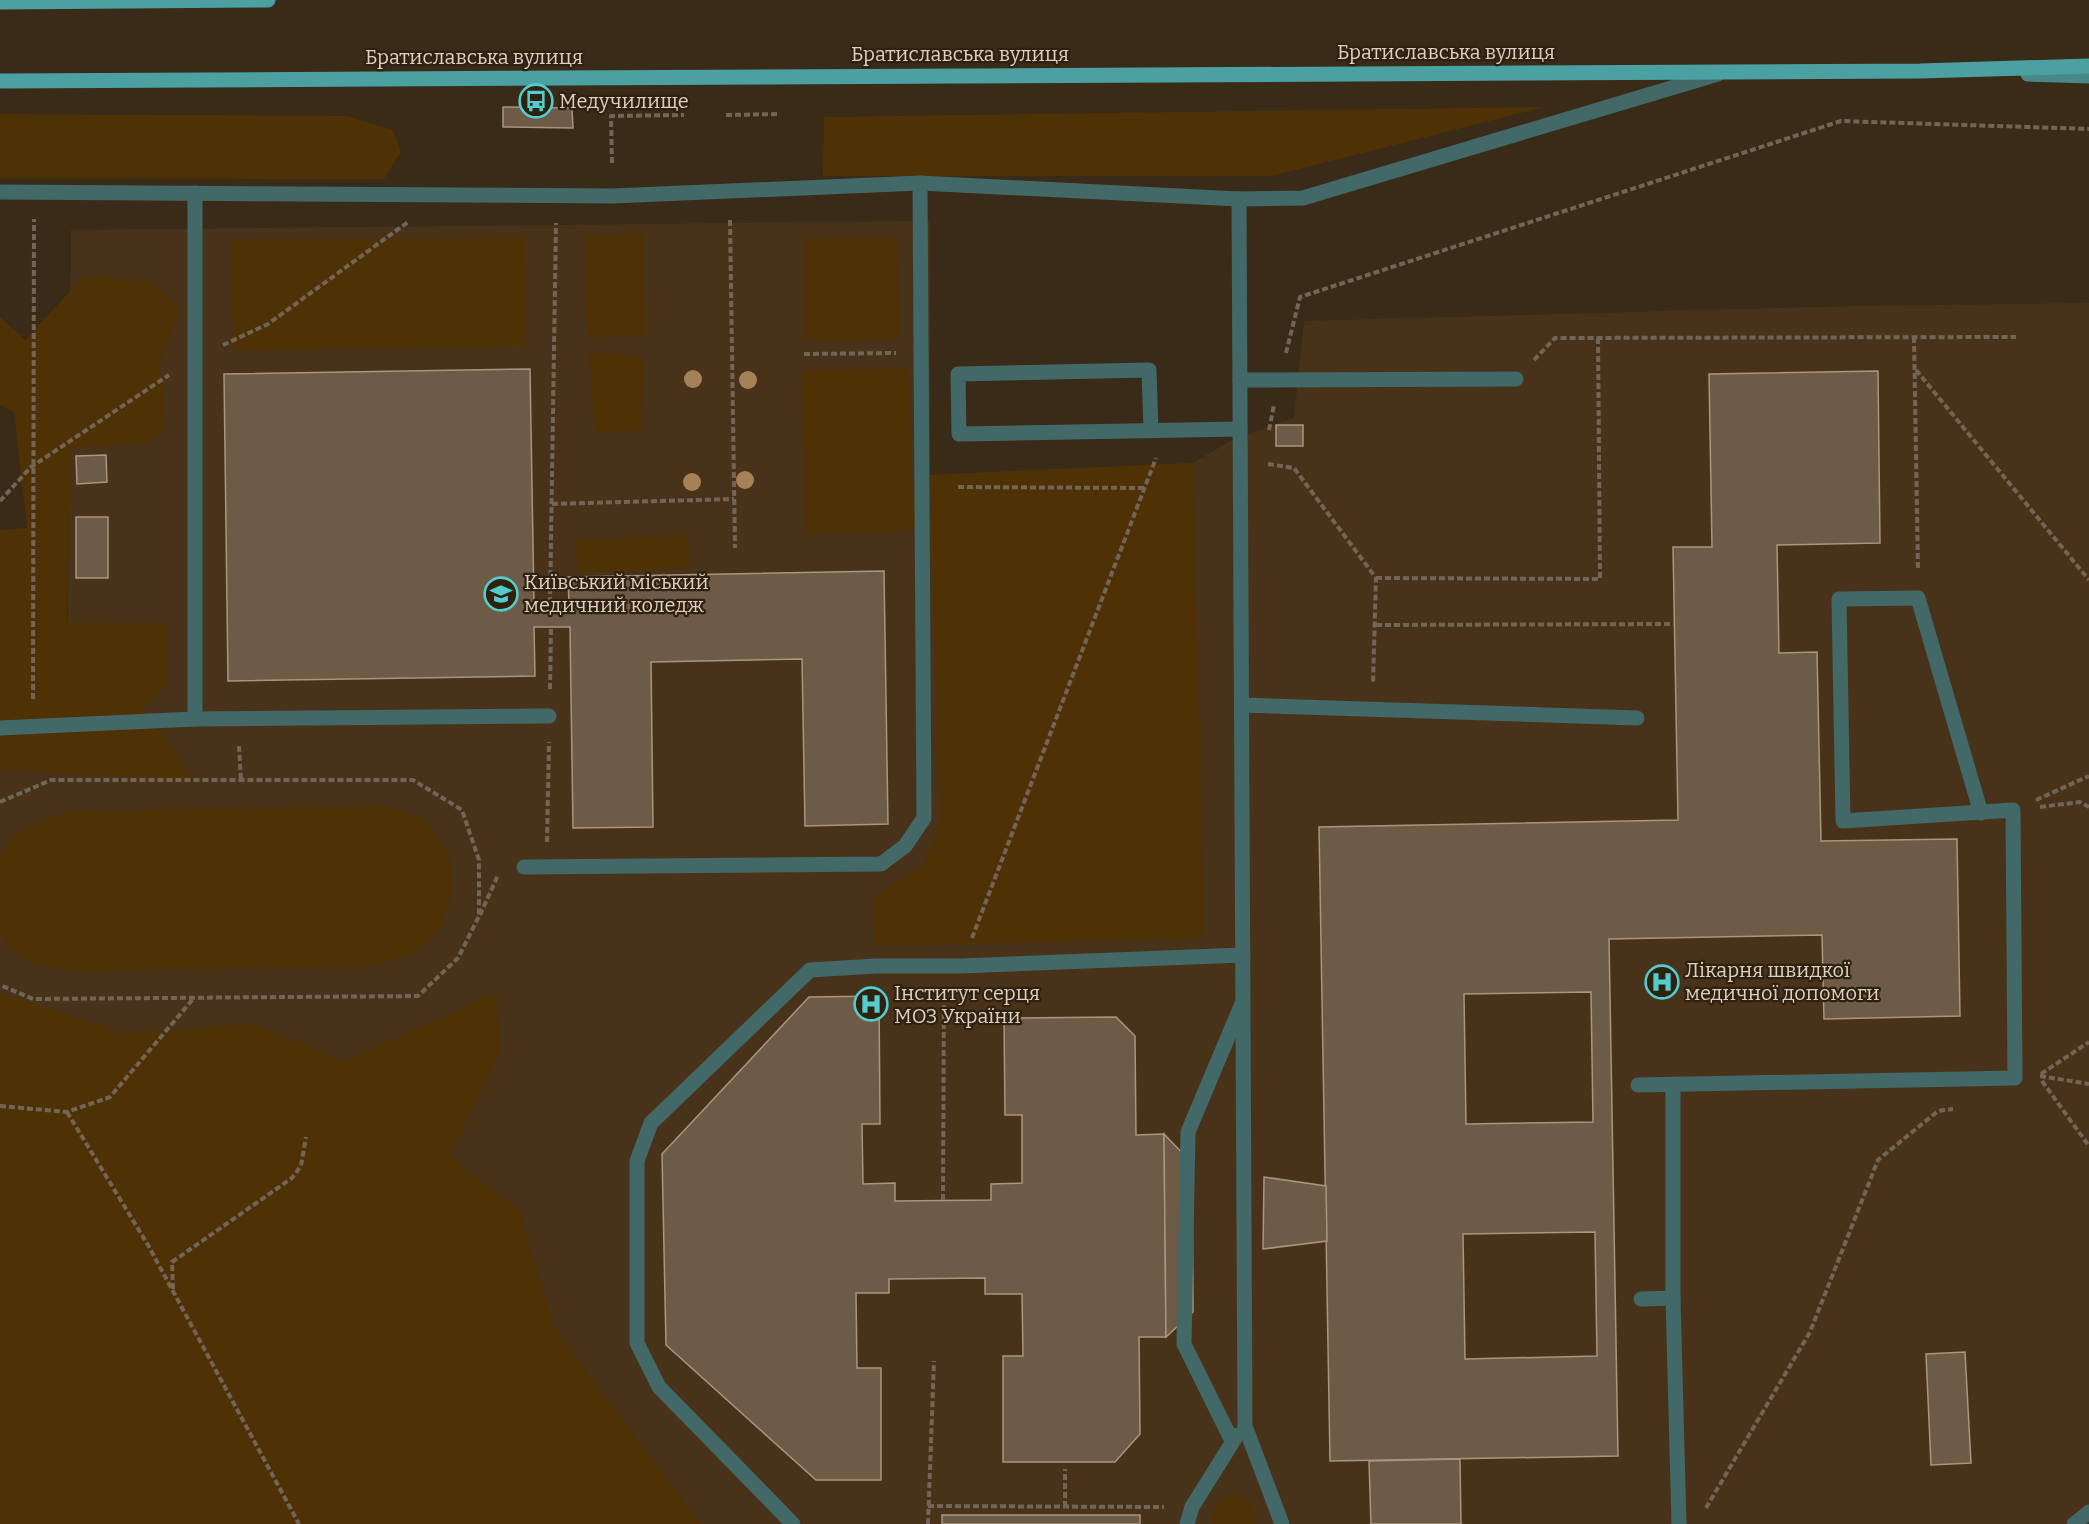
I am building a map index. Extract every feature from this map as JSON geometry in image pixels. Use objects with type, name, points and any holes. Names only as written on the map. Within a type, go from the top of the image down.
[{"type":"main road","points":[[0,2],[268,0]]},
{"type":"main road","name":"Братиславська вулиця","points":[[0,81],[1920,71],[2089,66]]},
{"type":"street","name":"Братиславська вулиця","points":[[1920,71],[2089,76]]},
{"type":"lane","points":[[0,192],[613,196],[920,183],[1239,199],[1303,198],[1729,71]]},
{"type":"lane","points":[[524,867],[881,864],[905,846],[924,819],[920,183]]},
{"type":"lane","points":[[195,193],[195,719]]},
{"type":"lane","points":[[1239,199],[1245,1426],[1282,1524]]},
{"type":"lane","points":[[1151,431],[1149,370],[958,374],[959,434],[1151,431],[1240,435]]},
{"type":"lane","points":[[1240,380],[1516,379]]},
{"type":"lane","points":[[1638,1085],[2015,1078],[2013,810],[1981,813],[1843,821],[1839,599],[1918,598],[1981,813]]},
{"type":"lane","points":[[1242,705],[1637,717]]},
{"type":"lane","points":[[0,728],[238,718],[549,716]]},
{"type":"lane","points":[[793,1524],[659,1387],[637,1343],[637,1161],[651,1123],[810,970],[1243,955]]},
{"type":"lane","points":[[1232,1441],[1185,1344],[1188,1132],[1243,1000]]},
{"type":"lane","points":[[1673,1084],[1673,1298],[1679,1524]]},
{"type":"lane","points":[[1641,1299],[1673,1298]]},
{"type":"lane","points":[[1187,1524],[1192,1507],[1232,1441],[1245,1426]]},
{"type":"lane","points":[[2074,1524],[2089,1512]]},
{"type":"path","points":[[726,115],[778,114]]},
{"type":"path","points":[[612,163],[611,116],[684,115]]},
{"type":"path","points":[[1372,710],[1376,578],[1294,468],[1268,464],[1267,441],[1300,297],[1841,121],[2089,129]]},
{"type":"path","points":[[33,709],[34,219]]},
{"type":"path","points":[[550,603],[556,219]]},
{"type":"path","points":[[730,220],[735,548]]},
{"type":"path","points":[[1376,578],[1600,579],[1598,337]]},
{"type":"path","points":[[1914,337],[1918,598]]},
{"type":"path","points":[[1516,379],[1555,338],[2016,337]]},
{"type":"path","points":[[804,354],[921,352]]},
{"type":"path","points":[[1916,370],[2089,580]]},
{"type":"path","points":[[1240,435],[1267,441]]},
{"type":"path","points":[[960,966],[988,900],[1160,449]]},
{"type":"path","points":[[958,487],[1145,488]]},
{"type":"path","points":[[552,504],[734,499]]},
{"type":"path","points":[[1376,625],[1674,624]]},
{"type":"path","points":[[546,866],[551,627]]},
{"type":"path","points":[[238,718],[241,780]]},
{"type":"path","points":[[2013,810],[2089,776]]},
{"type":"path","points":[[0,802],[51,780],[412,780],[462,810],[479,860],[479,916]]},
{"type":"path","points":[[2013,810],[2080,802],[2089,807]]},
{"type":"path","points":[[0,985],[33,999],[418,996],[458,958],[497,875],[524,867]]},
{"type":"path","points":[[943,1200],[944,966]]},
{"type":"path","points":[[0,1106],[66,1112],[110,1097],[193,998]]},
{"type":"path","points":[[2038,1076],[2089,1042]]},
{"type":"path","points":[[2038,1076],[2089,1084]]},
{"type":"path","points":[[2038,1076],[2089,1146]]},
{"type":"path","points":[[1703,1514],[1810,1332],[1878,1160],[1938,1111],[1961,1107]]},
{"type":"path","points":[[66,1112],[174,1293],[299,1524]]},
{"type":"path","points":[[174,1293],[172,1262],[292,1178],[301,1166],[306,1137]]},
{"type":"path","points":[[928,1524],[934,1362]]},
{"type":"path","points":[[1065,1469],[1065,1507]]},
{"type":"path","points":[[928,1506],[1192,1507]]},
{"type":"shaded area","points":[[1545,107],[1271,176],[823,176],[824,117]]},
{"type":"shaded area","points":[[0,114],[347,116],[393,130],[401,152],[384,179],[0,178]]},
{"type":"shaded area","points":[[930,221],[930,475],[1193,463],[1232,440],[1294,418],[1304,321],[1855,306],[2089,303],[2089,1524],[491,1524],[0,1032],[0,747],[67,714],[71,230]]},
{"type":"shaded area","points":[[643,233],[645,336],[587,337],[585,235]]},
{"type":"shaded area","points":[[525,237],[526,347],[233,350],[231,240]]},
{"type":"shaded area","points":[[898,237],[899,339],[804,340],[804,238]]},
{"type":"shaded area","points":[[84,276],[148,281],[180,309],[160,364],[166,426],[149,443],[70,448],[67,622],[168,623],[165,687],[143,707],[195,780],[0,770],[0,530],[27,528],[14,412],[0,405],[0,317],[25,340]]},
{"type":"shaded area","points":[[589,353],[644,356],[641,430],[595,432]]},
{"type":"shaded area","points":[[909,368],[914,531],[805,534],[801,371]]},
{"type":"shaded area","points":[[1193,463],[1204,938],[875,946],[873,897],[923,865],[940,826],[930,475]]},
{"type":"shaded area","points":[[687,535],[689,568],[577,573],[576,540]]},
{"type":"shaded area","points":[[383,806],[422,818],[450,855],[453,893],[438,932],[414,953],[374,966],[76,971],[43,965],[23,957],[6,943],[0,933],[0,858],[12,839],[22,831],[55,816],[77,811]]},
{"type":"shaded area","points":[[0,993],[125,1033],[256,1024],[344,1061],[495,993],[501,1050],[450,1156],[520,1211],[554,1327],[701,1524],[0,1524]]},
{"type":"shaded area","points":[[1235,1495],[1250,1502],[1256,1516],[1254,1524],[1213,1524],[1211,1514],[1219,1499]]},
{"type":"building","points":[[503,107],[572,108],[573,128],[503,127]]},
{"type":"building","points":[[530,369],[534,603],[569,603],[568,577],[884,571],[888,824],[805,826],[802,659],[651,662],[653,827],[573,828],[570,627],[534,627],[535,676],[228,681],[224,374]]},
{"type":"building","points":[[1878,371],[1880,543],[1777,545],[1779,653],[1817,652],[1821,841],[1957,839],[1960,1016],[1824,1019],[1822,935],[1609,939],[1618,1456],[1330,1461],[1319,827],[1678,820],[1673,547],[1712,547],[1709,374]],"holes":[[[1591,992],[1593,1122],[1466,1124],[1464,994]],[[1595,1232],[1597,1356],[1465,1359],[1463,1234]]]},
{"type":"building","points":[[1276,425],[1303,425],[1303,446],[1276,446]]},
{"type":"building","points":[[106,455],[107,482],[77,484],[76,456]]},
{"type":"building","points":[[76,517],[108,517],[108,578],[76,578]]},
{"type":"building","points":[[879,996],[880,1124],[862,1124],[863,1184],[895,1183],[895,1201],[991,1200],[991,1184],[1022,1183],[1022,1115],[1005,1115],[1004,1018],[1116,1017],[1135,1036],[1136,1135],[1164,1134],[1166,1337],[1139,1337],[1140,1434],[1115,1462],[1003,1462],[1003,1356],[1023,1356],[1022,1294],[985,1294],[985,1278],[889,1279],[889,1293],[856,1293],[857,1368],[881,1368],[881,1480],[816,1480],[666,1345],[662,1154],[809,997]]},
{"type":"building","points":[[1164,1134],[1192,1163],[1193,1312],[1166,1337]]},
{"type":"building","points":[[1264,1177],[1326,1186],[1327,1241],[1263,1249]]},
{"type":"building","points":[[1965,1352],[1971,1463],[1931,1465],[1926,1354]]},
{"type":"building","points":[[1460,1459],[1461,1524],[1371,1524],[1369,1461]]},
{"type":"building","points":[[942,1515],[1140,1515],[1140,1524],[942,1524]]},
{"type":"place","name":"Медучилище","points":[[536,101]]},
{"type":"place","name":"Київський міський медичний коледж","points":[[501,594]]},
{"type":"place","name":"Лікарня швидкої медичної допомоги","points":[[1662,982]]},
{"type":"place","name":"Інститут серця МОЗ України","points":[[871,1004]]}]
